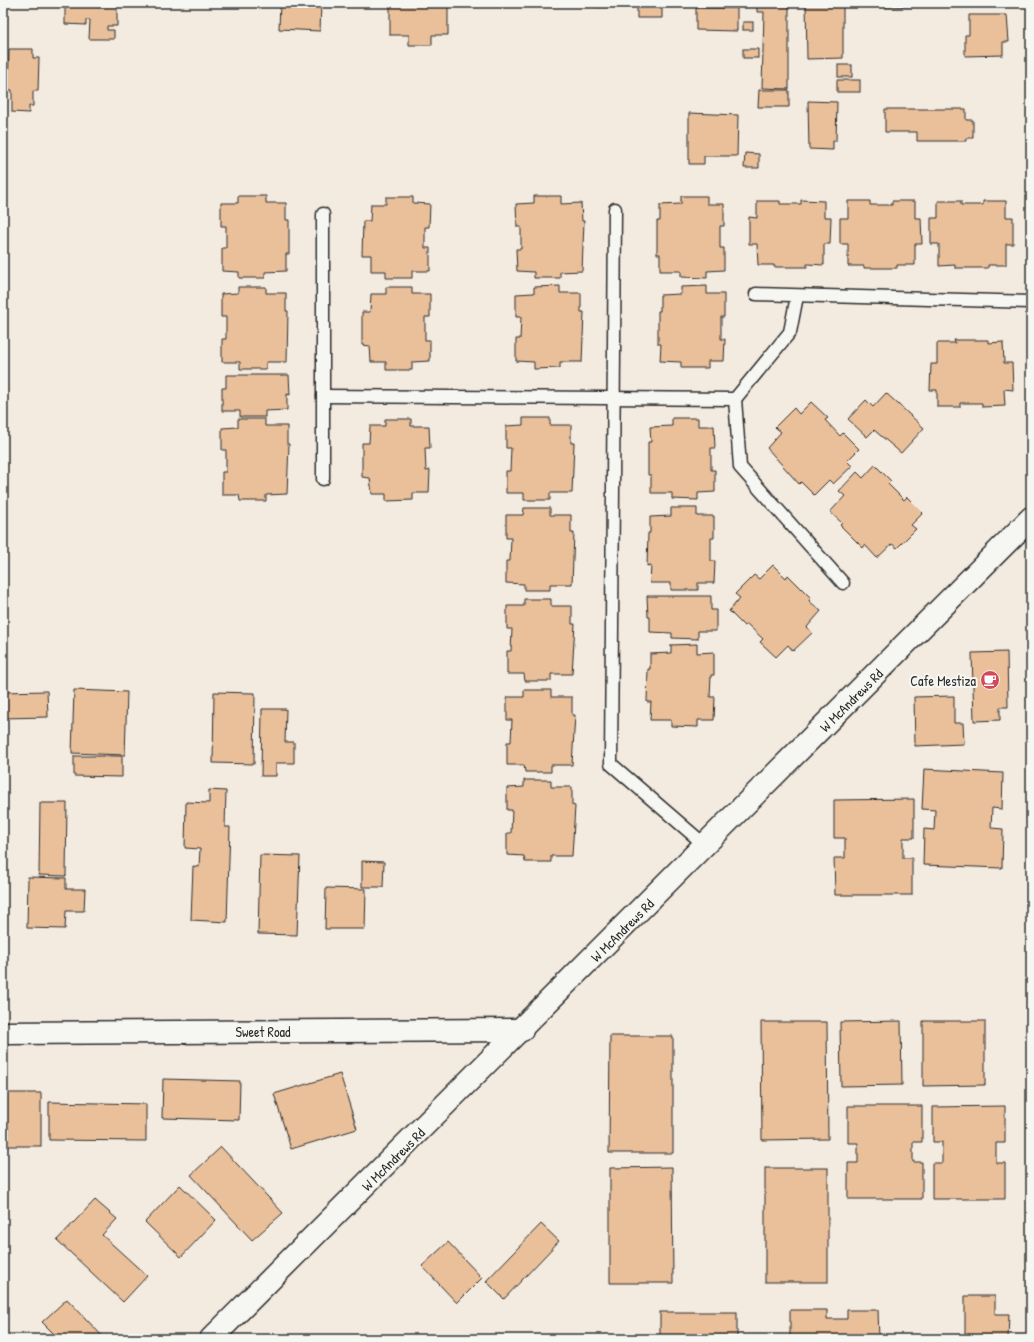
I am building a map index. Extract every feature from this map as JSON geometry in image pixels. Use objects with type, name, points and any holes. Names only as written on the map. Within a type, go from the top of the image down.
[{"type":"street","name":"W McAndrews Rd","points":[[212,1339],[706,846],[1031,518]]},
{"type":"street","name":"Sweet Road","points":[[3,1033],[522,1030]]},
{"type":"lane","points":[[615,209],[611,764],[706,846]]},
{"type":"lane","points":[[322,214],[322,479]]},
{"type":"lane","points":[[756,294],[1031,302]]},
{"type":"lane","points":[[797,296],[790,332],[735,399],[740,467],[843,583]]},
{"type":"lane","points":[[322,396],[735,399]]},
{"type":"building","points":[[65,3],[117,3],[117,26],[107,26],[107,30],[114,30],[114,39],[89,39],[90,20],[86,20],[86,25],[65,24]]},
{"type":"building","points":[[280,3],[321,3],[320,31],[279,29]]},
{"type":"building","points":[[390,3],[448,3],[448,35],[432,35],[432,45],[409,45],[409,35],[390,35]]},
{"type":"building","points":[[595,3],[662,3],[662,18],[637,18],[637,7],[595,7]]},
{"type":"building","points":[[806,3],[852,3],[852,6],[843,6],[843,58],[807,59]]},
{"type":"building","points":[[883,3],[923,3],[923,6],[883,7]]},
{"type":"building","points":[[953,3],[975,3],[975,7],[953,7]]},
{"type":"building","points":[[757,6],[789,6],[789,89],[762,88],[764,12],[757,12]]},
{"type":"building","points":[[696,8],[737,8],[737,31],[696,30]]},
{"type":"building","points":[[969,15],[1007,15],[1009,42],[1003,42],[1003,55],[965,56],[965,35],[969,35]]},
{"type":"building","points":[[743,22],[753,22],[753,30],[743,30]]},
{"type":"building","points":[[9,49],[33,49],[33,58],[39,58],[38,91],[33,91],[33,106],[29,106],[29,113],[12,112],[12,90],[8,90]]},
{"type":"building","points":[[743,49],[758,49],[758,58],[743,58]]},
{"type":"building","points":[[838,65],[852,65],[852,77],[838,77]]},
{"type":"building","points":[[837,80],[860,80],[860,92],[837,92]]},
{"type":"building","points":[[759,90],[789,90],[789,107],[758,107]]},
{"type":"building","points":[[808,101],[837,102],[836,141],[833,141],[833,150],[809,149]]},
{"type":"building","points":[[885,109],[966,109],[966,120],[973,120],[973,138],[966,138],[966,141],[917,141],[917,132],[885,132]]},
{"type":"building","points":[[689,113],[738,115],[737,156],[704,156],[704,164],[689,164]]},
{"type":"building","points":[[745,153],[759,154],[759,168],[744,168]]},
{"type":"building","points":[[238,196],[266,196],[266,203],[286,203],[286,220],[289,220],[289,254],[286,254],[286,271],[265,272],[265,278],[239,278],[239,272],[222,271],[222,248],[226,248],[226,226],[221,226],[221,203],[238,203]]},
{"type":"building","points":[[534,196],[561,196],[561,204],[581,203],[582,221],[584,221],[582,271],[560,272],[560,278],[534,278],[534,272],[517,271],[516,249],[521,249],[521,227],[517,227],[516,204],[534,203]]},
{"type":"building","points":[[681,196],[707,196],[707,204],[724,204],[724,226],[720,226],[720,248],[724,248],[724,270],[707,271],[707,278],[681,277],[681,271],[660,271],[660,254],[657,254],[657,221],[660,221],[660,205],[681,204]]},
{"type":"building","points":[[386,197],[413,197],[413,203],[430,204],[429,227],[425,227],[425,248],[430,248],[430,271],[412,271],[412,278],[386,278],[386,271],[371,271],[371,255],[362,255],[363,221],[370,221],[371,204],[386,204]]},
{"type":"building","points":[[801,200],[824,201],[824,217],[831,217],[830,244],[824,244],[824,265],[807,264],[807,267],[774,267],[774,265],[758,265],[757,244],[749,244],[749,217],[757,218],[757,201],[780,201],[780,204],[801,204]]},
{"type":"building","points":[[848,201],[870,201],[870,205],[892,205],[892,201],[915,201],[915,218],[921,218],[922,244],[915,244],[915,265],[897,265],[897,268],[864,268],[864,266],[848,266],[848,244],[840,244],[840,218],[848,218]]},
{"type":"building","points":[[938,201],[961,201],[961,205],[983,205],[983,201],[1006,201],[1006,217],[1013,217],[1013,244],[1006,244],[1006,265],[988,265],[988,268],[955,268],[955,265],[939,266],[939,244],[931,244],[931,218],[938,218]]},
{"type":"building","points":[[560,286],[560,293],[581,293],[581,312],[584,312],[582,362],[560,362],[560,368],[534,369],[534,362],[516,361],[516,339],[520,339],[521,317],[516,317],[516,294],[534,293],[534,287]]},
{"type":"building","points":[[707,286],[707,294],[724,294],[724,317],[721,317],[721,339],[725,339],[724,361],[708,361],[708,368],[681,368],[681,362],[660,361],[661,344],[658,344],[658,311],[660,311],[660,295],[681,294],[681,287]]},
{"type":"building","points":[[238,287],[266,287],[266,293],[286,293],[286,311],[288,311],[287,362],[266,362],[266,369],[240,369],[240,362],[222,362],[222,339],[226,339],[226,317],[221,317],[221,294],[238,293]]},
{"type":"building","points":[[386,287],[412,287],[412,294],[430,294],[430,317],[425,317],[425,340],[430,340],[430,361],[412,362],[412,370],[386,370],[386,362],[371,362],[370,346],[362,345],[362,312],[370,312],[371,294],[386,294]]},
{"type":"building","points":[[954,340],[988,340],[988,343],[1003,342],[1004,363],[1012,363],[1013,390],[1004,389],[1005,406],[982,407],[982,403],[960,403],[960,407],[937,407],[937,390],[930,390],[931,364],[937,364],[937,343],[955,343]]},
{"type":"building","points":[[226,375],[289,375],[290,395],[287,394],[287,410],[265,411],[265,417],[240,417],[240,411],[222,411],[222,388],[226,388]]},
{"type":"building","points":[[886,393],[924,428],[901,453],[874,430],[867,437],[848,419],[866,400],[873,407]]},
{"type":"building","points":[[811,402],[828,418],[825,420],[840,436],[843,433],[859,449],[847,461],[852,466],[833,484],[829,480],[814,495],[801,482],[799,484],[767,448],[781,432],[775,427],[794,408],[799,414]]},
{"type":"building","points":[[523,418],[550,418],[550,425],[571,425],[571,443],[574,443],[572,493],[550,493],[550,500],[524,500],[524,493],[506,493],[506,471],[510,471],[511,448],[506,448],[506,426],[523,425]]},
{"type":"building","points":[[672,418],[698,418],[698,426],[714,426],[715,448],[711,448],[711,470],[715,470],[715,492],[698,493],[698,500],[672,499],[672,493],[651,493],[651,475],[648,475],[648,442],[651,442],[650,427],[672,426]]},
{"type":"building","points":[[238,419],[265,419],[265,426],[287,426],[287,444],[289,444],[287,494],[266,495],[266,501],[240,501],[239,495],[222,495],[222,472],[226,472],[226,450],[222,450],[222,428],[238,427]]},
{"type":"building","points":[[385,419],[411,419],[411,426],[429,426],[430,448],[425,448],[426,471],[430,470],[429,493],[413,493],[413,500],[386,501],[386,494],[372,494],[370,478],[362,477],[362,443],[369,443],[370,426],[385,426]]},
{"type":"building","points":[[875,465],[891,481],[888,484],[904,500],[907,497],[923,513],[911,525],[916,529],[897,548],[892,544],[877,558],[865,545],[863,548],[840,525],[842,523],[830,512],[845,496],[839,491],[857,472],[863,478]]},
{"type":"building","points":[[524,508],[550,508],[550,515],[571,515],[571,533],[574,533],[572,584],[550,584],[550,590],[524,590],[524,584],[506,583],[506,561],[510,561],[511,538],[506,538],[506,515],[523,515]]},
{"type":"building","points":[[671,508],[697,508],[697,516],[714,516],[714,538],[711,538],[711,561],[715,561],[714,583],[698,583],[698,590],[671,590],[671,583],[650,583],[651,565],[647,566],[650,517],[671,516]]},
{"type":"building","points":[[773,565],[786,578],[788,575],[811,598],[809,601],[821,611],[807,627],[812,633],[793,651],[788,645],[776,657],[760,642],[763,639],[747,624],[744,626],[729,611],[740,598],[735,594],[754,575],[759,579]]},
{"type":"building","points":[[647,596],[711,596],[711,610],[716,610],[716,631],[698,631],[698,639],[672,638],[672,633],[650,632],[650,617],[648,617]]},
{"type":"building","points":[[524,599],[551,599],[551,606],[572,606],[572,624],[575,624],[572,674],[551,674],[551,681],[525,681],[524,674],[507,674],[507,651],[511,651],[512,629],[507,629],[507,606],[524,606]]},
{"type":"building","points":[[697,644],[697,653],[714,652],[714,675],[711,675],[710,697],[715,697],[714,720],[698,720],[698,727],[671,726],[671,720],[650,720],[651,702],[647,702],[650,654],[671,653],[671,645]]},
{"type":"building","name":"Cafe Mestiza","points":[[1007,652],[1008,707],[1000,707],[1000,720],[974,721],[972,653]]},
{"type":"building","points":[[74,690],[127,692],[125,755],[72,753]]},
{"type":"building","points":[[524,690],[551,690],[551,697],[572,697],[572,715],[575,715],[572,765],[551,765],[551,772],[525,772],[524,765],[507,765],[507,742],[511,742],[512,720],[507,720],[507,697],[524,697]]},
{"type":"building","points":[[47,691],[48,717],[3,718],[3,692]]},
{"type":"building","points":[[214,692],[255,693],[254,764],[213,763]]},
{"type":"building","points":[[954,696],[954,723],[963,723],[964,744],[915,746],[914,697]]},
{"type":"building","points":[[262,709],[286,709],[285,742],[294,742],[294,763],[276,763],[276,776],[261,776]]},
{"type":"building","points":[[74,756],[122,756],[122,777],[74,776]]},
{"type":"building","points":[[924,769],[1003,773],[1002,809],[992,808],[991,828],[1003,829],[1002,868],[923,865],[924,829],[934,830],[935,810],[922,809]]},
{"type":"building","points":[[524,780],[551,780],[551,787],[572,787],[572,805],[575,806],[572,856],[551,856],[551,862],[525,862],[524,856],[507,855],[507,833],[511,833],[512,810],[507,810],[507,788],[524,787]]},
{"type":"building","points":[[209,790],[226,791],[225,827],[230,827],[227,922],[191,920],[193,866],[199,867],[200,849],[185,848],[186,802],[209,803]]},
{"type":"building","points":[[914,799],[914,838],[903,838],[903,858],[912,858],[912,895],[835,895],[834,858],[845,858],[845,838],[834,838],[834,800]]},
{"type":"building","points":[[40,803],[67,803],[66,876],[39,875]]},
{"type":"building","points":[[260,855],[300,856],[297,935],[258,934]]},
{"type":"building","points":[[362,861],[384,862],[383,887],[362,887]]},
{"type":"building","points":[[28,877],[66,878],[66,889],[85,889],[84,911],[66,911],[65,929],[27,928]]},
{"type":"building","points":[[326,888],[366,889],[365,929],[325,929]]},
{"type":"building","points":[[901,1021],[902,1085],[841,1086],[840,1022]]},
{"type":"building","points":[[923,1021],[985,1021],[985,1085],[923,1086]]},
{"type":"building","points":[[761,1022],[827,1022],[828,1139],[762,1140]]},
{"type":"building","points":[[610,1036],[673,1036],[673,1153],[609,1153]]},
{"type":"building","points":[[340,1074],[357,1129],[291,1149],[274,1094]]},
{"type":"building","points":[[163,1079],[240,1081],[239,1120],[162,1118]]},
{"type":"building","points":[[3,1093],[41,1093],[41,1146],[3,1146]]},
{"type":"building","points":[[49,1102],[146,1104],[146,1141],[49,1140]]},
{"type":"building","points":[[848,1106],[922,1106],[922,1142],[913,1142],[913,1162],[922,1162],[922,1199],[848,1199],[848,1163],[858,1163],[858,1143],[848,1143]]},
{"type":"building","points":[[1005,1106],[1005,1143],[996,1143],[996,1163],[1005,1163],[1005,1199],[932,1199],[932,1163],[942,1163],[942,1142],[933,1142],[933,1107]]},
{"type":"building","points":[[221,1147],[283,1213],[252,1240],[191,1175]]},
{"type":"building","points":[[672,1167],[673,1283],[610,1283],[610,1168]]},
{"type":"building","points":[[765,1168],[828,1168],[828,1282],[765,1282]]},
{"type":"building","points":[[180,1185],[216,1220],[181,1257],[145,1222]]},
{"type":"building","points":[[95,1200],[117,1219],[102,1235],[147,1276],[123,1302],[57,1240]]},
{"type":"building","points":[[541,1224],[559,1241],[504,1299],[486,1281]]},
{"type":"building","points":[[448,1242],[482,1278],[457,1303],[422,1266]]},
{"type":"building","points":[[965,1296],[995,1296],[995,1314],[1009,1314],[1008,1339],[965,1339]]},
{"type":"building","points":[[67,1299],[105,1339],[49,1339],[54,1334],[42,1322]]},
{"type":"building","points":[[790,1310],[827,1310],[827,1319],[847,1319],[847,1310],[878,1310],[879,1339],[790,1339]]},
{"type":"building","points":[[660,1312],[737,1312],[737,1339],[660,1339]]},
{"type":"place","name":"Cafe Mestiza","points":[[990,680]]}]
